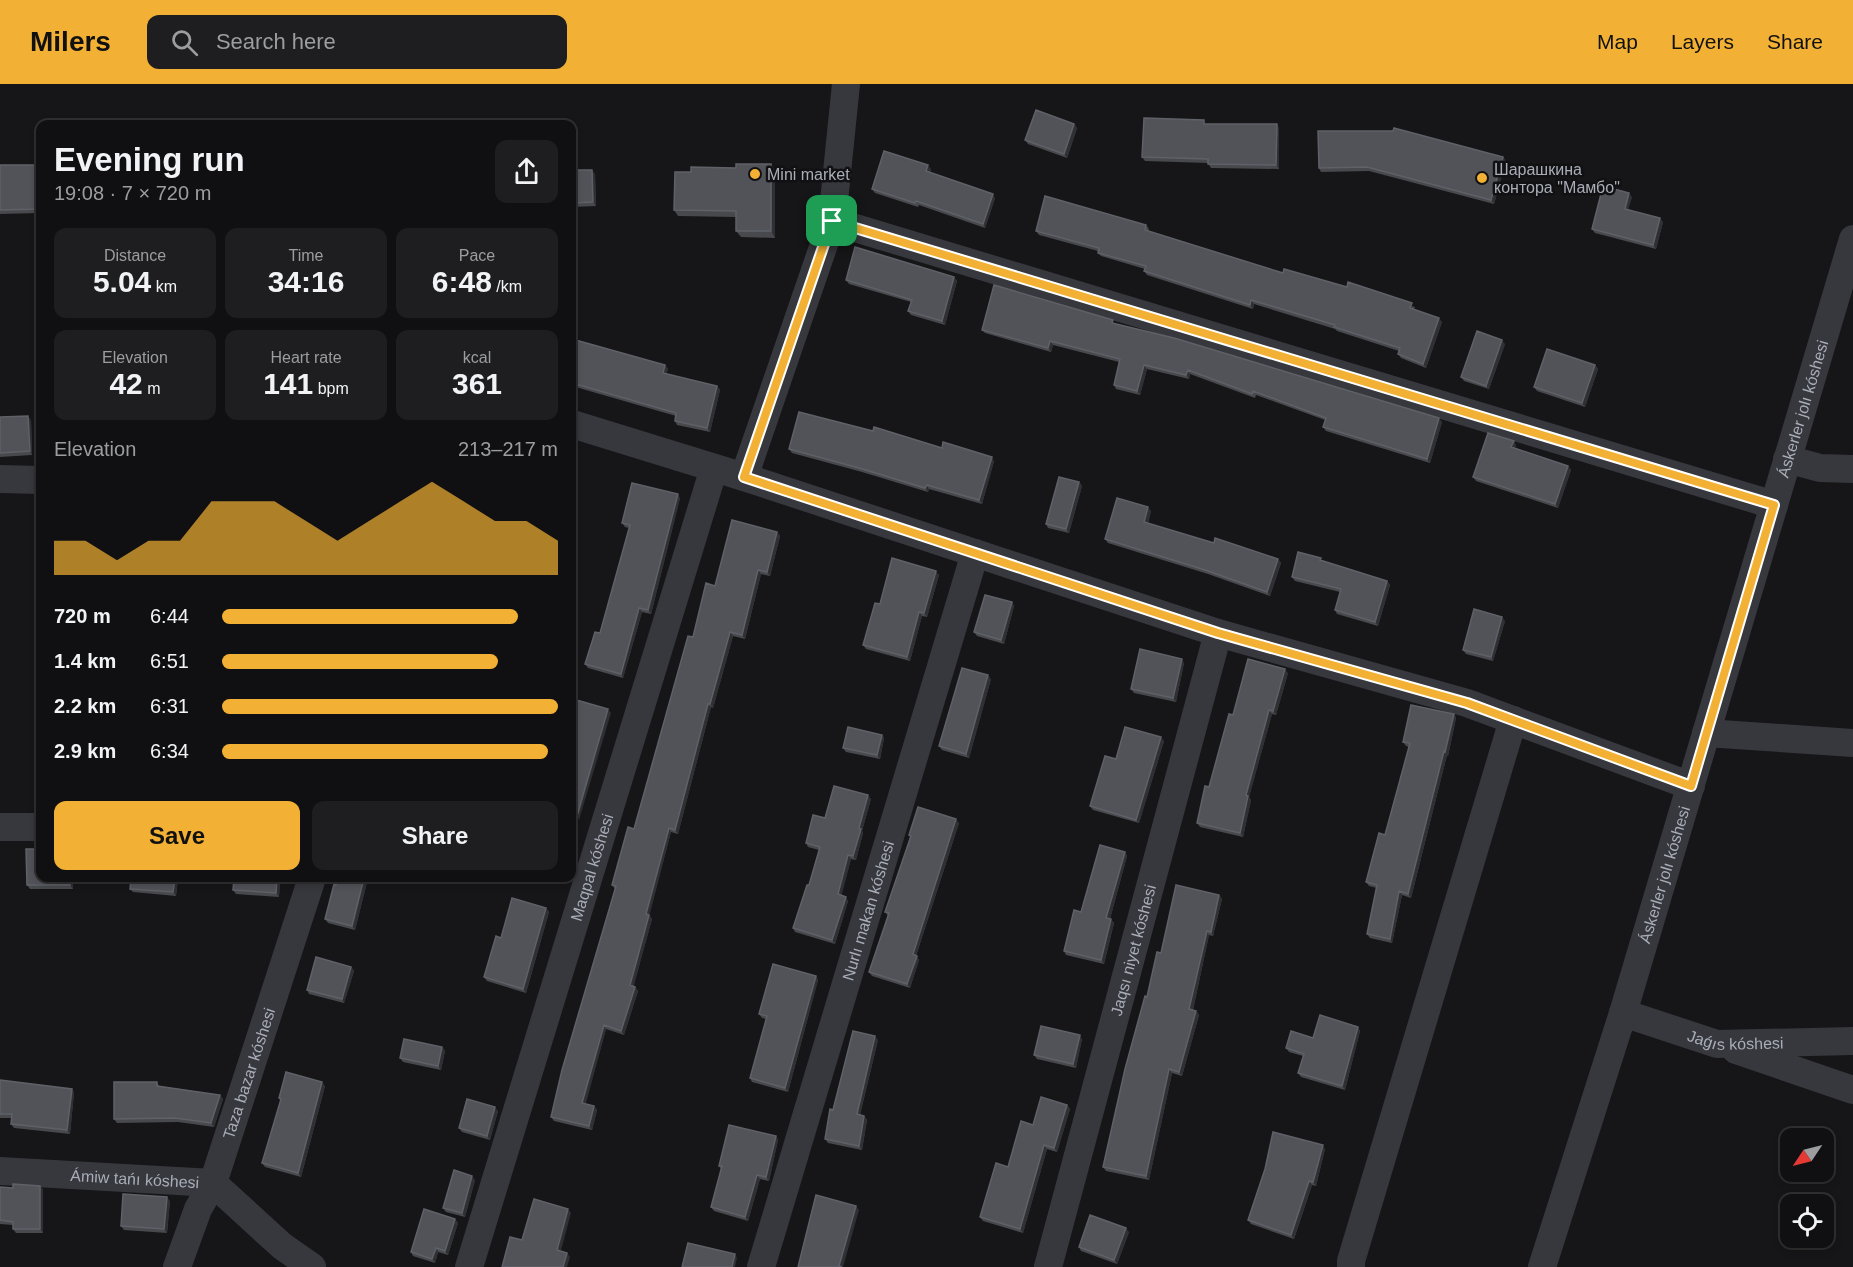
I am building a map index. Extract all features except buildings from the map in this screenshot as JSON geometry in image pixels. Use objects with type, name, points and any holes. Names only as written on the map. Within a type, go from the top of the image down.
[{"type":"street","points":[[744,477],[832,221],[846,84]]},
{"type":"street","points":[[832,221],[1774,505]]},
{"type":"street","name":"Áskerler jolı kóshesi","points":[[1542,1267],[1623,1012],[1853,239]]},
{"type":"street","points":[[576,425],[744,477],[1218,633],[1467,703],[1691,786]]},
{"type":"street","points":[[1787,459],[1820,468],[1853,469]]},
{"type":"street","name":"Maqpal kóshesi","points":[[469,1267],[714,468]]},
{"type":"street","points":[[0,479],[36,480]]},
{"type":"street","name":"Nurlı makan kóshesi","points":[[761,1267],[975,553]]},
{"type":"street","name":"Jaqsı niyet kóshesi","points":[[1048,1267],[1218,633]]},
{"type":"street","points":[[1351,1267],[1513,720]]},
{"type":"street","points":[[1706,733],[1853,743]]},
{"type":"street","points":[[0,827],[36,827]]},
{"type":"street","name":"Taza bazar kóshesi","points":[[177,1267],[198,1209],[213,1183],[311,882]]},
{"type":"street","name":"Jaǵıs kóshesi","points":[[1623,1012],[1717,1044],[1853,1041]]},
{"type":"street","points":[[1717,1044],[1853,1090]]},
{"type":"street","name":"Ámiw tańı kóshesi","points":[[0,1171],[213,1183],[282,1246],[312,1267]]},
{"type":"place","name":"Mini market","points":[[755,174]]},
{"type":"place","name":"Шарашкина контора \"Мамбо\"","points":[[1482,178]]},
{"type":"route","points":[[832,221],[1774,505],[1691,786],[1467,703],[1218,633],[744,477],[832,221]]}]
